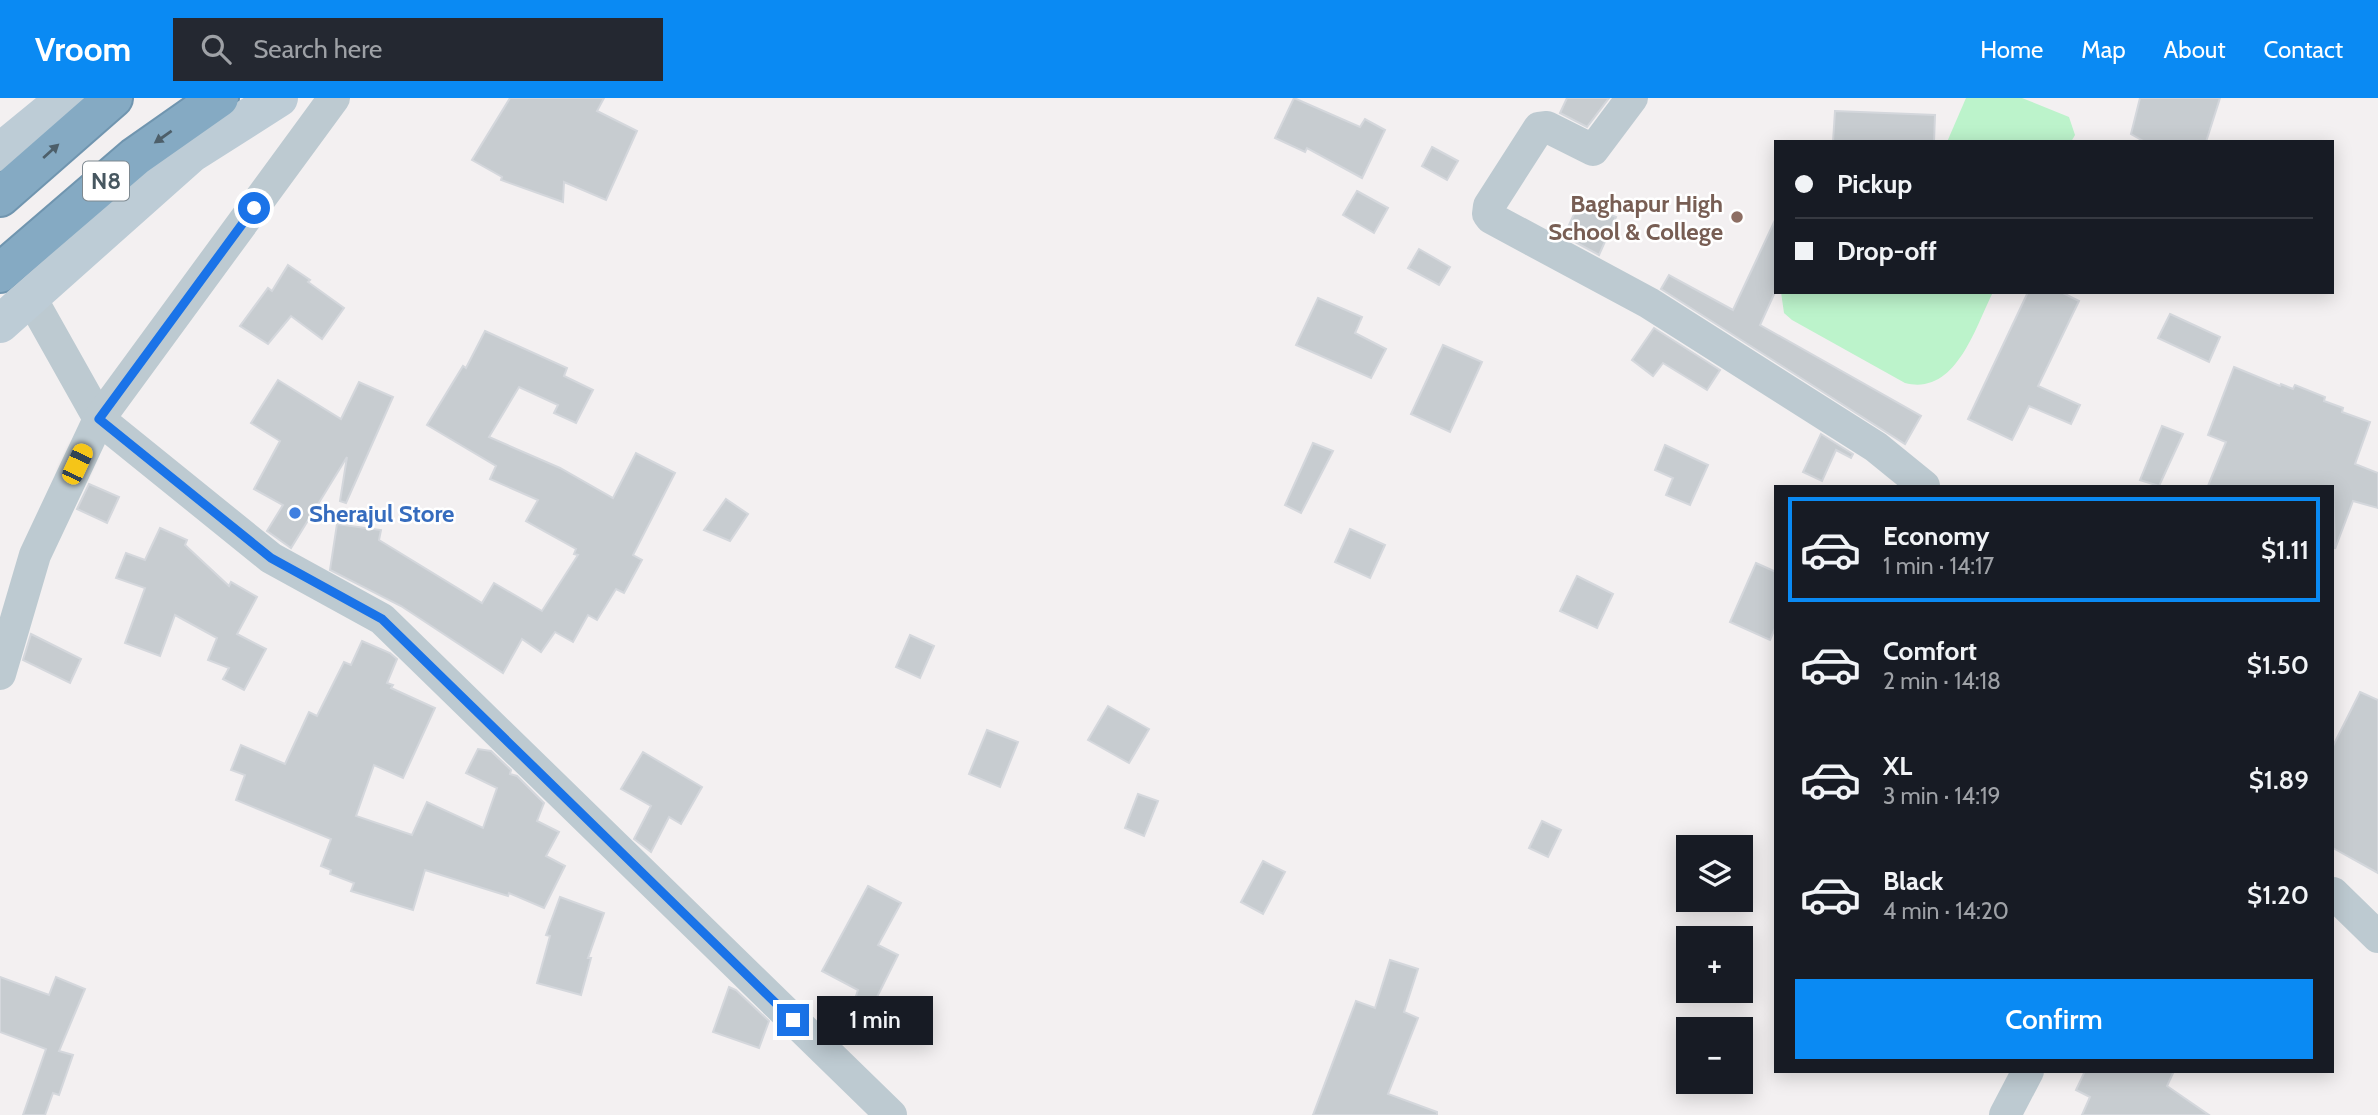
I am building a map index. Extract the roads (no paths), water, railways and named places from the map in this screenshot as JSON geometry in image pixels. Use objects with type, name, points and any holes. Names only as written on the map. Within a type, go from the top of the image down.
[{"type":"highway","name":"N8","points":[[0,197],[113,98]]},
{"type":"highway","name":"N8","points":[[0,273],[135,157],[219,98]]},
{"type":"street","points":[[0,152],[66,98]]},
{"type":"street","points":[[0,324],[191,154],[279,98]]},
{"type":"street","points":[[0,674],[35,555],[99,419],[334,98]]},
{"type":"street","points":[[1632,98],[1593,150],[1589,151],[1547,127],[1539,128],[1489,206],[1488,214],[1491,218],[1648,303],[1876,447],[1923,485]]},
{"type":"street","points":[[31,298],[99,419],[271,558],[382,619],[891,1115]]},
{"type":"street","points":[[2334,894],[2378,937]]},
{"type":"street","points":[[2005,1115],[2027,1073]]},
{"type":"place","name":"Baghapur High School & College","points":[[1737,217]]},
{"type":"place","name":"Sherajul Store","points":[[295,513]]}]
